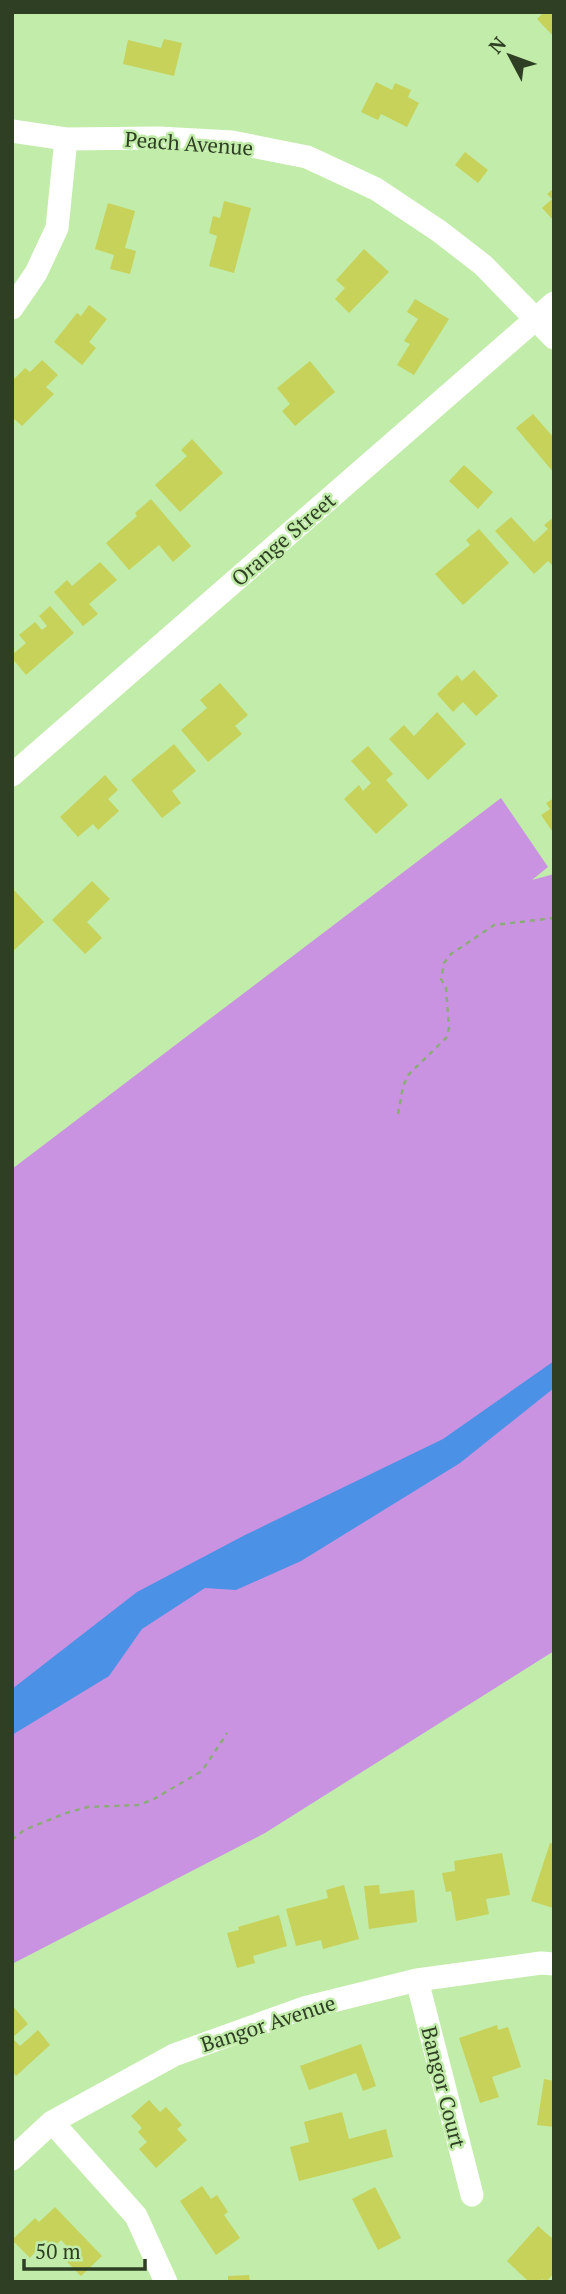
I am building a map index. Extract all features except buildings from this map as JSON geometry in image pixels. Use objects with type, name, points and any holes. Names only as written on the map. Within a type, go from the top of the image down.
[{"type":"street","name":"Peach Avenue","points":[[12,131],[66,139],[159,138],[232,142],[307,157],[376,190],[439,230],[483,265],[554,338]]},
{"type":"street","points":[[12,308],[36,273],[57,228],[66,139]]},
{"type":"street","name":"Orange Street","points":[[12,775],[554,303]]},
{"type":"street","name":"Bangor Avenue","points":[[12,2159],[52,2122],[174,2055],[304,2008],[417,1980],[541,1963],[554,1964]]},
{"type":"street","name":"Bangor Court","points":[[417,1980],[472,2195]]},
{"type":"street","points":[[52,2122],[136,2216],[166,2282]]},
{"type":"path","points":[[398,1114],[408,1074],[446,1038],[449,1028],[446,988],[441,979],[444,963],[451,954],[494,925],[554,918]]},
{"type":"path","points":[[12,1840],[24,1830],[65,1813],[88,1807],[138,1805],[152,1800],[201,1771],[227,1734]]},
{"type":"shaded area","points":[[501,798],[548,867],[532,880],[554,874],[554,1651],[265,1833],[12,1964],[12,1169]]},
{"type":"water","points":[[554,1361],[554,1388],[460,1463],[301,1561],[236,1590],[205,1588],[142,1629],[109,1676],[12,1735],[12,1689],[137,1592],[245,1535],[443,1439]]}]
